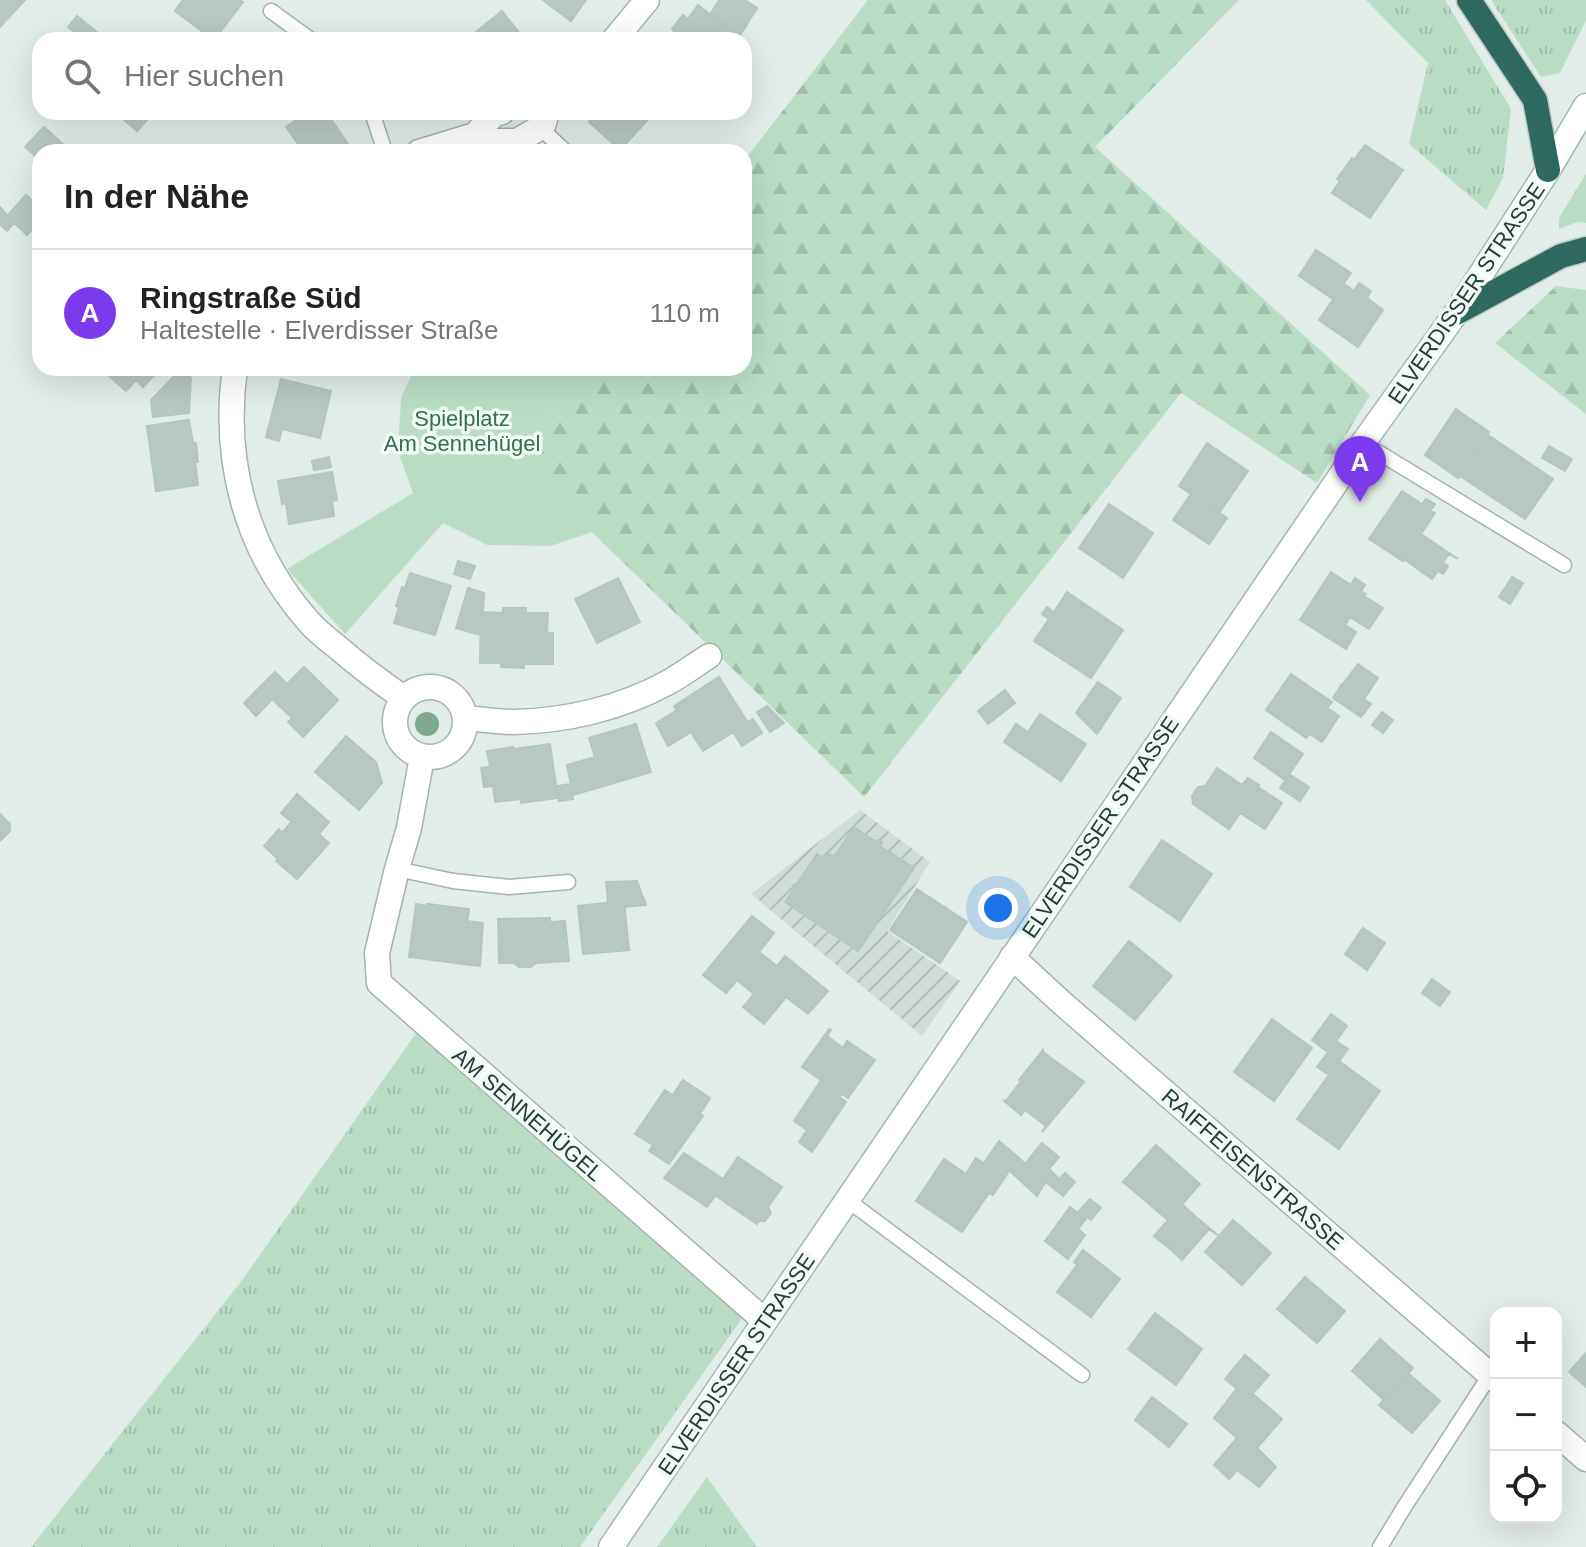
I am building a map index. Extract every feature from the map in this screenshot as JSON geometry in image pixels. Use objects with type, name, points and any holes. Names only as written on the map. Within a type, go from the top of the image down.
[{"type":"highway","points":[[1469,0],[1535,100],[1548,170]]},
{"type":"highway","points":[[1456,313],[1561,256],[1586,249]]},
{"type":"street","points":[[621,32],[647,0]]},
{"type":"street","name":"ELVERDISSER STRASSE","points":[[611,1547],[1363,443],[1456,313],[1586,106]]},
{"type":"street","points":[[445,144],[475,135],[488,120]]},
{"type":"street","points":[[475,135],[494,141],[517,141],[544,120]]},
{"type":"street","points":[[234,376],[231,447],[240,493],[257,544],[282,588],[311,624],[371,677],[404,698]]},
{"type":"street","points":[[465,718],[511,722],[551,720],[591,712],[630,701],[668,683],[709,656]]},
{"type":"street","points":[[433,687],[448,692],[459,703],[465,718],[463,734],[454,748],[439,756],[422,757],[406,748],[396,733],[395,715],[404,698],[417,689],[433,687]]},
{"type":"street","name":"AM SENNEHÜGEL","points":[[422,757],[409,828],[377,953],[379,983],[765,1321]]},
{"type":"street","name":"RAIFFEISENSTRASSE","points":[[1012,957],[1490,1375]]},
{"type":"street","points":[[1562,1438],[1586,1459]]},
{"type":"lane","points":[[271,11],[300,32]]},
{"type":"lane","points":[[375,120],[382,144]]},
{"type":"lane","points":[[545,120],[549,136],[558,144]]},
{"type":"lane","points":[[1363,443],[1564,565]]},
{"type":"lane","points":[[397,869],[453,881],[509,887],[568,882]]},
{"type":"lane","points":[[846,1199],[1082,1375]]},
{"type":"lane","points":[[1380,1547],[1492,1379]]},
{"type":"shaded area","points":[[860,810],[930,862],[887,931],[960,981],[922,1036],[751,894]]},
{"type":"green space","points":[[868,0],[1239,0],[1095,147],[1370,395],[1317,483],[1181,393],[864,797],[592,532],[520,452],[579,376],[752,376],[752,151]]},
{"type":"green space","points":[[1366,0],[1445,0],[1511,109],[1503,178],[1486,210],[1409,144],[1428,63]]},
{"type":"green space","points":[[1491,0],[1586,0],[1586,20],[1560,73],[1541,77]]},
{"type":"green space","points":[[1586,174],[1586,223],[1577,222],[1559,229],[1559,218]]},
{"type":"green space","points":[[1556,286],[1586,290],[1586,414],[1495,343]]},
{"type":"green space","name":"Spielplatz Am Sennehügel","points":[[411,376],[579,376],[520,452],[592,532],[551,546],[487,545],[443,523],[345,634],[287,569],[413,493],[398,451],[401,398]]},
{"type":"green space","points":[[417,1032],[743,1317],[580,1547],[31,1547],[240,1283]]},
{"type":"green space","points":[[707,1477],[757,1547],[657,1547]]},
{"type":"building","points":[[0,0],[25,0],[0,27]]},
{"type":"building","points":[[183,0],[243,2],[220,32],[203,32],[175,11]]},
{"type":"building","points":[[543,0],[586,0],[571,21]]},
{"type":"building","points":[[719,0],[745,0],[757,8],[742,32],[732,32],[710,15]]},
{"type":"building","points":[[698,5],[732,32],[675,32],[672,29],[683,15],[688,19]]},
{"type":"building","points":[[502,11],[519,32],[476,32]]},
{"type":"building","points":[[77,16],[97,32],[74,32],[68,27]]},
{"type":"building","points":[[124,120],[147,120],[137,131]]},
{"type":"building","points":[[296,120],[332,120],[348,144],[298,144],[286,127]]},
{"type":"building","points":[[648,120],[626,144],[613,144],[589,122]]},
{"type":"building","points":[[44,127],[63,144],[32,144],[32,153],[25,147]]},
{"type":"building","points":[[1365,145],[1403,170],[1370,218],[1332,193],[1340,181],[1337,179]]},
{"type":"building","points":[[26,195],[32,201],[32,229],[27,235],[7,216]]},
{"type":"building","points":[[0,207],[14,223],[7,231],[0,224]]},
{"type":"building","points":[[1316,250],[1351,273],[1333,299],[1299,276]]},
{"type":"building","points":[[1359,283],[1371,291],[1367,298],[1383,310],[1358,347],[1319,320],[1344,284],[1354,291]]},
{"type":"building","points":[[109,376],[153,376],[143,387],[136,380],[126,391]]},
{"type":"building","points":[[174,376],[191,378],[189,413],[153,417],[151,400]]},
{"type":"building","points":[[281,379],[331,391],[320,438],[282,429],[279,441],[266,437]]},
{"type":"building","points":[[1456,409],[1489,432],[1458,478],[1425,455]]},
{"type":"building","points":[[189,420],[193,443],[196,443],[198,485],[156,491],[147,426]]},
{"type":"building","points":[[1488,435],[1553,479],[1525,519],[1460,476]]},
{"type":"building","points":[[1207,443],[1248,471],[1219,513],[1179,486]]},
{"type":"building","points":[[1549,446],[1572,459],[1565,471],[1542,458]]},
{"type":"building","points":[[329,457],[331,467],[314,470],[312,461]]},
{"type":"building","points":[[332,472],[337,500],[332,501],[334,516],[289,524],[278,481]]},
{"type":"building","points":[[1402,491],[1422,504],[1426,499],[1435,504],[1430,511],[1435,513],[1403,561],[1369,539]]},
{"type":"building","points":[[1191,494],[1227,518],[1209,544],[1173,520]]},
{"type":"building","points":[[1109,504],[1153,533],[1123,578],[1079,548]]},
{"type":"building","points":[[1421,534],[1458,559],[1449,554],[1443,562],[1448,566],[1443,574],[1438,571],[1432,579],[1404,559]]},
{"type":"building","points":[[458,561],[475,566],[470,579],[454,574]]},
{"type":"building","points":[[1331,572],[1351,585],[1355,578],[1365,585],[1361,591],[1366,594],[1364,596],[1383,608],[1369,629],[1350,617],[1335,642],[1300,620]]},
{"type":"building","points":[[410,573],[451,586],[435,635],[394,623],[402,587],[405,588]]},
{"type":"building","points":[[1512,577],[1523,583],[1510,604],[1499,597]]},
{"type":"building","points":[[618,578],[640,622],[597,643],[575,599]]},
{"type":"building","points":[[468,588],[484,593],[480,635],[456,628]]},
{"type":"building","points":[[1067,592],[1123,630],[1091,678],[1034,641],[1049,619],[1042,614],[1047,607],[1054,612]]},
{"type":"building","points":[[503,608],[526,608],[526,613],[548,613],[547,633],[553,633],[553,664],[524,664],[524,668],[480,663],[481,612],[503,613]]},
{"type":"building","points":[[1345,625],[1356,632],[1346,649],[1335,642]]},
{"type":"building","points":[[1358,664],[1378,678],[1364,699],[1343,684]]},
{"type":"building","points":[[304,667],[338,700],[303,737],[288,722],[292,718],[272,699]]},
{"type":"building","points":[[275,672],[287,684],[256,716],[244,703]]},
{"type":"building","points":[[1291,674],[1332,702],[1327,708],[1339,716],[1322,742],[1310,734],[1306,738],[1266,710]]},
{"type":"building","points":[[719,677],[748,723],[703,751],[674,706]]},
{"type":"building","points":[[1098,682],[1121,698],[1097,734],[1076,713]]},
{"type":"building","points":[[1342,684],[1371,704],[1361,717],[1333,698]]},
{"type":"building","points":[[1005,690],[1015,703],[988,724],[978,711]]},
{"type":"building","points":[[767,706],[784,723],[770,732],[757,712]]},
{"type":"building","points":[[677,710],[691,732],[668,746],[656,723]]},
{"type":"building","points":[[1382,712],[1393,720],[1383,733],[1372,725]]},
{"type":"building","points":[[1040,714],[1086,744],[1061,781],[1004,742],[1016,724],[1028,732]]},
{"type":"building","points":[[753,719],[762,733],[742,746],[733,732]]},
{"type":"building","points":[[636,724],[651,772],[604,786],[589,738]]},
{"type":"building","points":[[1271,732],[1303,754],[1285,780],[1254,758]]},
{"type":"building","points":[[346,736],[376,762],[382,783],[359,810],[315,772]]},
{"type":"building","points":[[550,744],[558,798],[521,803],[513,749]]},
{"type":"building","points":[[513,747],[521,799],[495,802],[493,786],[484,787],[481,768],[490,767],[487,751]]},
{"type":"building","points":[[595,757],[604,786],[573,795],[567,765]]},
{"type":"building","points":[[1217,768],[1242,785],[1248,778],[1282,803],[1265,829],[1240,813],[1229,829],[1193,804],[1192,796],[1198,787],[1205,786]]},
{"type":"building","points":[[1289,774],[1309,787],[1300,801],[1280,788]]},
{"type":"building","points":[[571,784],[573,799],[559,801],[557,786]]},
{"type":"building","points":[[297,794],[329,822],[319,834],[297,815],[292,822],[281,813]]},
{"type":"building","points":[[0,814],[10,824],[10,831],[1,840]]},
{"type":"building","points":[[297,815],[329,843],[297,879],[264,846],[279,829],[282,833]]},
{"type":"building","points":[[854,827],[876,842],[882,842],[880,846],[914,868],[858,951],[785,902],[817,854],[824,859],[828,853],[834,857]]},
{"type":"building","points":[[1162,840],[1212,874],[1180,921],[1130,887]]},
{"type":"building","points":[[637,881],[646,905],[625,907],[624,901],[608,903],[606,882]]},
{"type":"building","points":[[917,889],[967,922],[940,963],[890,930]]},
{"type":"building","points":[[624,901],[629,950],[583,954],[578,906]]},
{"type":"building","points":[[416,904],[469,909],[462,964],[409,957]]},
{"type":"building","points":[[752,916],[774,933],[759,952],[777,966],[785,956],[828,991],[808,1014],[786,997],[764,1024],[743,1007],[754,994],[737,980],[726,993],[703,975]]},
{"type":"building","points":[[550,918],[551,962],[536,963],[531,967],[499,963],[498,919]]},
{"type":"building","points":[[467,921],[483,923],[480,966],[462,964]]},
{"type":"building","points":[[565,921],[569,961],[551,962],[550,922]]},
{"type":"building","points":[[1363,928],[1385,943],[1367,970],[1345,954]]},
{"type":"building","points":[[1129,941],[1172,976],[1135,1020],[1093,986]]},
{"type":"building","points":[[1432,979],[1450,992],[1440,1006],[1422,993]]},
{"type":"building","points":[[1331,1014],[1347,1026],[1328,1052],[1312,1040]]},
{"type":"building","points":[[1272,1019],[1312,1048],[1274,1101],[1234,1072]]},
{"type":"building","points":[[829,1029],[827,1036],[843,1048],[847,1041],[875,1060],[860,1081],[833,1062],[821,1080],[802,1067]]},
{"type":"building","points":[[1336,1041],[1348,1049],[1329,1075],[1317,1067]]},
{"type":"building","points":[[1043,1050],[1084,1082],[1042,1132],[1046,1126],[1025,1110],[1021,1115],[1003,1100],[1006,1101]]},
{"type":"building","points":[[1339,1061],[1380,1091],[1339,1149],[1297,1119]]},
{"type":"building","points":[[833,1062],[860,1081],[848,1098],[842,1094],[839,1097],[846,1102],[812,1152],[799,1142],[807,1130],[794,1121]]},
{"type":"building","points":[[683,1080],[710,1098],[700,1114],[673,1095]]},
{"type":"building","points":[[665,1090],[703,1116],[669,1164],[649,1151],[653,1145],[635,1134]]},
{"type":"building","points":[[999,1141],[1018,1157],[1005,1177],[984,1163]]},
{"type":"building","points":[[1042,1143],[1059,1157],[1041,1178],[1025,1164]]},
{"type":"building","points":[[1156,1145],[1200,1184],[1168,1220],[1123,1182]]},
{"type":"building","points":[[684,1153],[723,1179],[707,1207],[664,1178]]},
{"type":"building","points":[[738,1157],[782,1187],[768,1207],[771,1213],[765,1221],[757,1224],[713,1194]]},
{"type":"building","points":[[1018,1157],[1045,1183],[1037,1196],[1010,1171]]},
{"type":"building","points":[[976,1158],[1005,1177],[993,1195],[989,1193],[962,1232],[916,1201],[944,1159],[966,1174]]},
{"type":"building","points":[[1049,1169],[1059,1179],[1065,1173],[1075,1182],[1063,1196],[1041,1178]]},
{"type":"building","points":[[1090,1199],[1101,1208],[1091,1220],[1079,1211]]},
{"type":"building","points":[[1182,1204],[1196,1217],[1169,1248],[1154,1236]]},
{"type":"building","points":[[1070,1207],[1086,1219],[1078,1229],[1085,1235],[1068,1259],[1045,1241]]},
{"type":"building","points":[[1196,1217],[1219,1236],[1209,1229],[1182,1260],[1169,1248]]},
{"type":"building","points":[[1233,1220],[1271,1253],[1242,1285],[1205,1252]]},
{"type":"building","points":[[1083,1250],[1120,1279],[1091,1317],[1057,1292],[1077,1265],[1074,1262]]},
{"type":"building","points":[[1305,1277],[1345,1311],[1317,1343],[1277,1309]]},
{"type":"building","points":[[1155,1313],[1202,1349],[1176,1385],[1128,1349]]},
{"type":"building","points":[[1380,1339],[1413,1368],[1384,1400],[1352,1371]]},
{"type":"building","points":[[1586,1353],[1586,1387],[1569,1372]]},
{"type":"building","points":[[1245,1355],[1269,1375],[1249,1398],[1225,1379]]},
{"type":"building","points":[[1408,1373],[1440,1401],[1412,1433],[1379,1405]]},
{"type":"building","points":[[1237,1388],[1249,1398],[1253,1394],[1282,1419],[1257,1448],[1276,1467],[1259,1487],[1237,1470],[1229,1479],[1214,1465],[1237,1438],[1214,1418]]},
{"type":"building","points":[[1152,1397],[1187,1424],[1169,1447],[1135,1420]]},
{"type":"place","name":"Ringstraße Süd","points":[[1360,502]]}]
